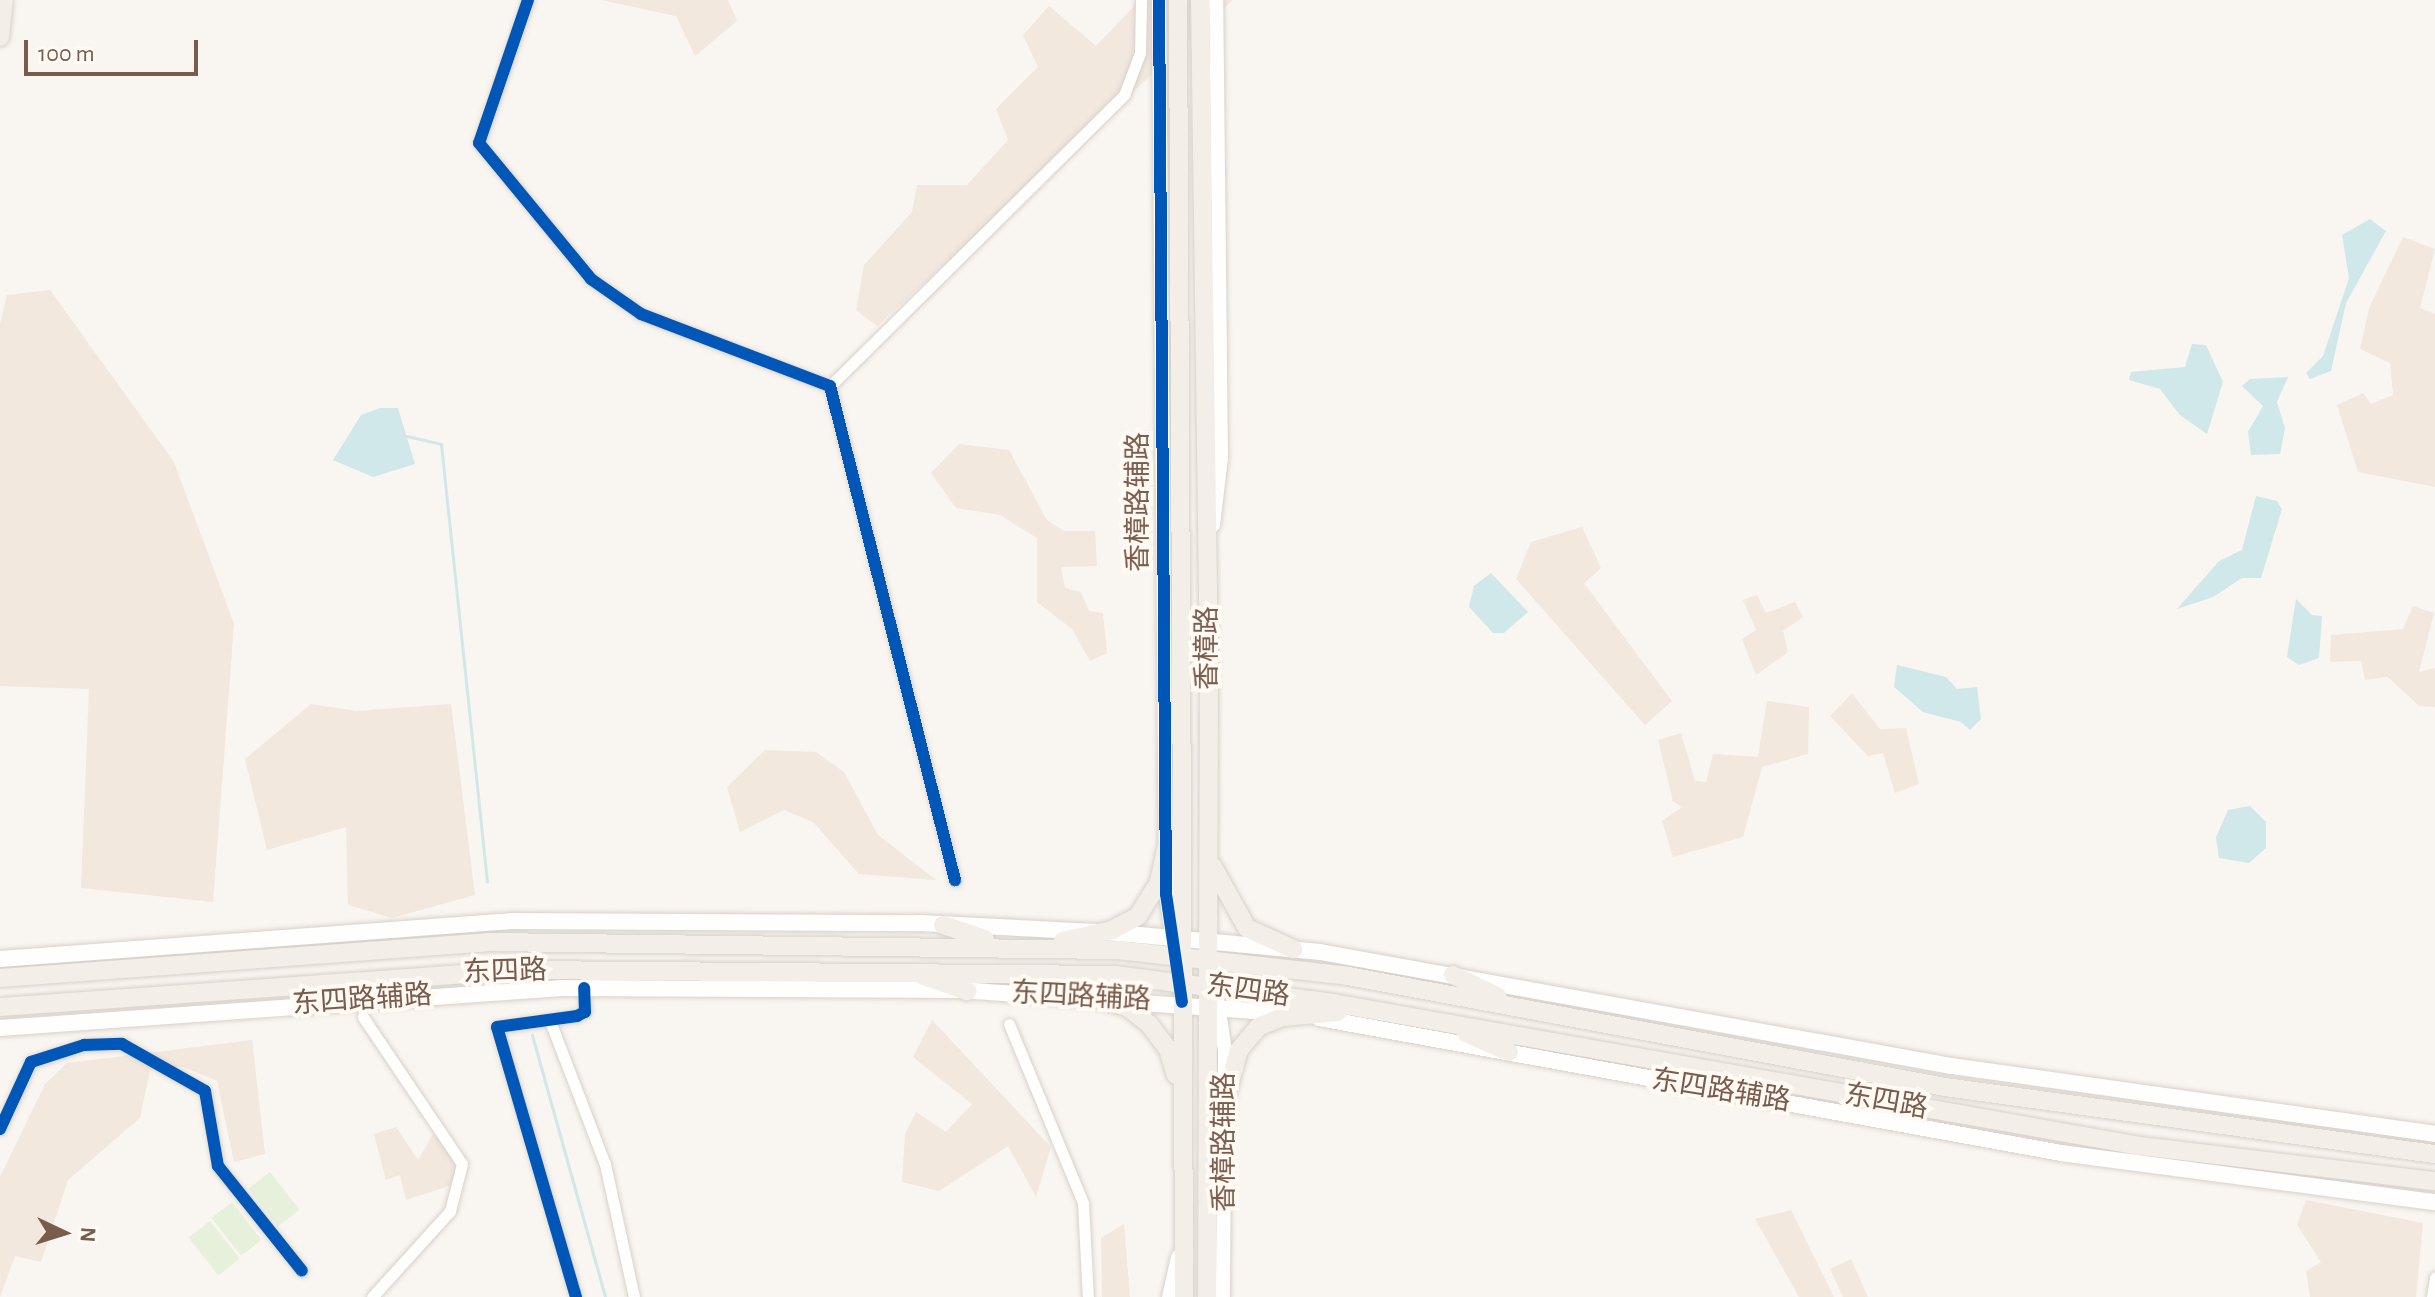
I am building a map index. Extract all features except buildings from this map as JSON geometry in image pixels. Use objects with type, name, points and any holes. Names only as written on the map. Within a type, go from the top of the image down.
[{"type":"main road","points":[[0,37],[4,0]]},
{"type":"main road","name":"香樟路","points":[[1178,0],[1178,946],[1182,1002],[1181,1245],[1184,1297]]},
{"type":"main road","name":"香樟路","points":[[1207,1297],[1212,995],[1209,952],[1208,557],[1215,1]]},
{"type":"main road","points":[[1036,946],[1125,924],[1147,905],[1166,849]]},
{"type":"main road","points":[[1209,850],[1239,919],[1260,937],[1293,949],[2151,1099],[2435,1134]]},
{"type":"main road","points":[[0,959],[512,921],[943,925],[1102,932],[1178,946]]},
{"type":"main road","points":[[943,925],[1003,945]]},
{"type":"main road","name":"东四路","points":[[0,978],[488,942],[1178,946],[1945,1087],[2435,1154]]},
{"type":"main road","points":[[1209,952],[1293,949]]},
{"type":"main road","name":"东四路","points":[[0,1007],[508,971],[1020,971],[1181,982],[1212,995],[1375,1010],[2140,1146],[2431,1182]]},
{"type":"main road","points":[[910,972],[967,991]]},
{"type":"main road","points":[[1453,975],[1521,1008]]},
{"type":"main road","name":"东四路辅路","points":[[0,1028],[584,988],[967,991],[1182,1002],[1212,995],[1296,1015],[2131,1164],[2435,1202]]},
{"type":"main road","points":[[1090,997],[1127,1007],[1160,1036],[1181,1102]]},
{"type":"main road","points":[[1225,1100],[1234,1062],[1249,1035],[1271,1020],[1296,1015],[1375,1010]]},
{"type":"main road","points":[[1442,1022],[1509,1052]]},
{"type":"street","points":[[528,0],[479,143],[591,279],[641,314],[830,386]]},
{"type":"street","points":[[830,386],[1124,95],[1140,53],[1141,0]]},
{"type":"street","name":"香樟路辅路","points":[[1159,0],[1166,849],[1178,946]]},
{"type":"street","points":[[830,386],[955,880]]},
{"type":"street","points":[[576,1297],[497,1027],[550,1021],[585,1012],[584,988]]},
{"type":"street","name":"香樟路辅路","points":[[1212,995],[1225,1100],[1223,1297]]},
{"type":"street","points":[[363,1017],[462,1164],[450,1211],[372,1297]]},
{"type":"street","points":[[550,1021],[605,1164],[634,1297]]},
{"type":"street","points":[[1009,1024],[1083,1203],[1088,1297]]},
{"type":"street","points":[[0,1129],[31,1062],[84,1045],[122,1044],[205,1091],[218,1166],[302,1271]]},
{"type":"street","name":"香樟路","points":[[1169,1297],[1181,1245]]},
{"type":"street","points":[[2432,1297],[2435,1277]]},
{"type":"shaded area","points":[[601,0],[728,0],[737,21],[695,56],[676,16]]},
{"type":"shaded area","points":[[1140,0],[1233,0],[877,326],[856,310],[864,265],[912,212],[917,185],[967,185],[1008,140],[996,109],[1038,67],[1023,35],[1049,6],[1096,46]]},
{"type":"shaded area","points":[[2403,237],[2435,249],[2420,308],[2435,314],[2435,487],[2358,472],[2337,405],[2363,393],[2371,404],[2393,395],[2390,363],[2360,349],[2369,308]]},
{"type":"shaded area","points":[[50,290],[174,462],[234,624],[213,902],[81,888],[89,689],[0,686],[0,323],[7,295]]},
{"type":"shaded area","points":[[959,444],[1009,450],[1047,520],[1064,531],[1095,531],[1097,566],[1061,567],[1065,588],[1081,592],[1089,611],[1103,613],[1107,653],[1090,661],[1072,629],[1037,602],[1037,538],[1000,515],[956,508],[931,473]]},
{"type":"shaded area","points":[[1582,527],[1601,568],[1584,583],[1672,701],[1645,725],[1516,579],[1531,542]]},
{"type":"shaded area","points":[[1757,595],[1766,613],[1795,602],[1803,617],[1783,631],[1788,652],[1756,675],[1742,639],[1756,630],[1743,600]]},
{"type":"shaded area","points":[[2413,606],[2434,613],[2419,672],[2435,668],[2435,707],[2419,706],[2388,677],[2365,680],[2361,661],[2330,662],[2331,635],[2403,629]]},
{"type":"shaded area","points":[[1852,693],[1880,729],[1906,728],[1919,784],[1895,793],[1883,753],[1868,756],[1830,716]]},
{"type":"shaded area","points":[[1767,701],[1809,707],[1808,754],[1762,767],[1743,837],[1673,857],[1662,821],[1682,807],[1673,801],[1658,740],[1681,733],[1695,781],[1706,782],[1713,754],[1758,757]]},
{"type":"shaded area","points":[[311,704],[356,711],[451,704],[475,895],[392,918],[348,905],[346,827],[267,850],[245,759]]},
{"type":"shaded area","points":[[765,750],[816,752],[844,772],[878,835],[936,880],[859,874],[813,822],[784,810],[740,832],[727,787]]},
{"type":"shaded area","points":[[932,1020],[1051,1147],[1036,1197],[1008,1146],[939,1191],[902,1182],[905,1134],[916,1112],[946,1132],[972,1104],[913,1057]]},
{"type":"shaded area","points":[[252,1040],[265,1154],[234,1162],[217,1081],[183,1067],[150,1070],[140,1118],[68,1180],[41,1262],[15,1256],[0,1297],[0,1177],[45,1084],[67,1063]]},
{"type":"shaded area","points":[[396,1127],[418,1160],[433,1134],[453,1152],[458,1183],[406,1200],[400,1175],[386,1180],[374,1134]]},
{"type":"shaded area","points":[[2306,1200],[2423,1223],[2416,1297],[2310,1297],[2306,1271],[2321,1262],[2297,1225]]},
{"type":"shaded area","points":[[1791,1210],[1834,1297],[1799,1297],[1755,1219]]},
{"type":"shaded area","points":[[1124,1224],[1130,1297],[1102,1297],[1101,1238]]},
{"type":"shaded area","points":[[1851,1259],[1868,1297],[1843,1297],[1830,1269]]},
{"type":"green space","points":[[270,1172],[300,1210],[278,1226],[249,1189]]},
{"type":"green space","points":[[232,1202],[262,1240],[241,1256],[212,1218]]},
{"type":"green space","points":[[210,1221],[240,1259],[218,1275],[189,1238]]},
{"type":"water","points":[[2370,219],[2386,231],[2346,303],[2331,371],[2310,379],[2306,373],[2323,356],[2349,278],[2342,235]]},
{"type":"water","points":[[2192,344],[2206,345],[2223,382],[2207,434],[2180,415],[2160,389],[2129,380],[2131,372],[2185,367]]},
{"type":"water","points":[[2288,377],[2277,402],[2285,428],[2280,454],[2251,455],[2248,432],[2263,406],[2242,386],[2250,379]]},
{"type":"water","points":[[380,408],[398,408],[415,464],[373,477],[333,460],[361,415]]},
{"type":"water","points":[[2256,496],[2277,501],[2282,509],[2261,578],[2242,578],[2213,597],[2177,609],[2219,561],[2242,550]]},
{"type":"water","points":[[1491,573],[1528,612],[1504,633],[1493,633],[1469,607],[1474,586]]},
{"type":"water","points":[[2296,599],[2312,615],[2322,616],[2319,658],[2299,665],[2287,657]]},
{"type":"water","points":[[1897,665],[1946,677],[1957,689],[1977,687],[1981,719],[1970,730],[1961,722],[1923,712],[1894,687]]},
{"type":"water","points":[[2250,806],[2266,822],[2266,848],[2249,863],[2219,858],[2216,837],[2228,810]]},
{"type":"waterway","points":[[407,436],[441,444],[487,882]]},
{"type":"waterway","points":[[532,1035],[605,1297]]},
{"type":"cycle path","points":[[528,0],[479,143],[591,279],[641,314],[830,386],[955,880]]},
{"type":"cycle path","points":[[1159,0],[1166,894],[1182,1002]]},
{"type":"cycle path","points":[[576,1297],[497,1027],[577,1016],[585,1012],[584,988]]},
{"type":"cycle path","points":[[0,1129],[31,1062],[84,1045],[122,1044],[205,1091],[218,1166],[302,1271]]}]
